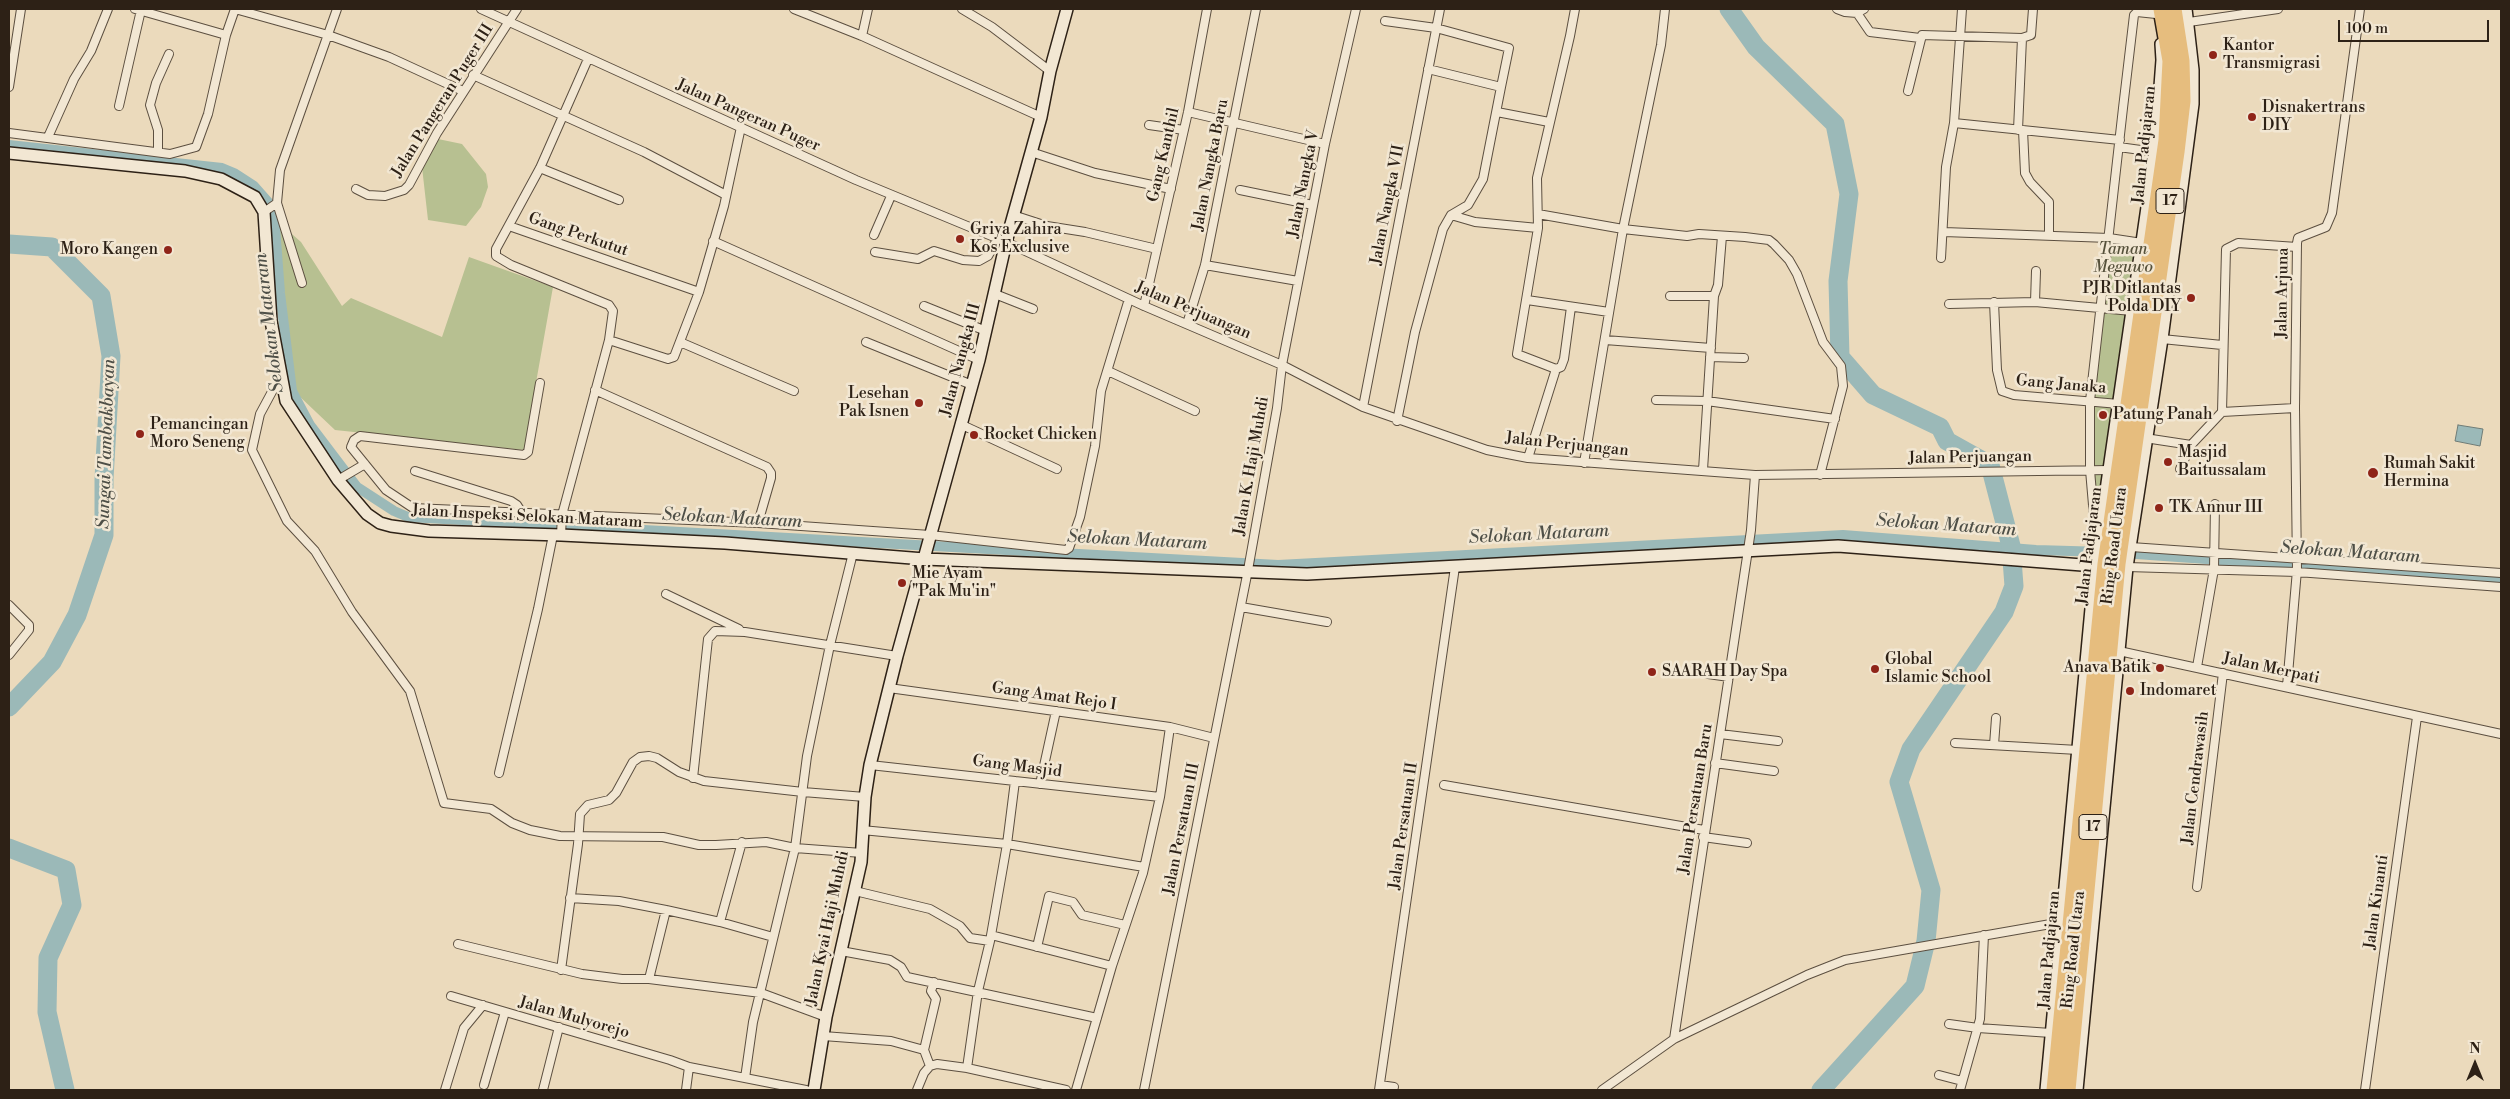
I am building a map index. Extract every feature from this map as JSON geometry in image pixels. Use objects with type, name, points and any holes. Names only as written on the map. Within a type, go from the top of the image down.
[{"type":"highway","name":"Jalan Padjajaran","points":[[2068,1090],[2109,646],[2106,617],[2111,565],[2148,394],[2183,101],[2182,61],[2174,9]]},
{"type":"highway","name":"Jalan Padjajaran","points":[[2114,547],[2153,199],[2166,140],[2170,61],[2157,11]]},
{"type":"highway","name":"Jalan Padjajaran","points":[[2054,1090],[2086,712],[2109,646]]},
{"type":"street","points":[[9,87],[21,9]]},
{"type":"street","points":[[48,137],[74,79],[91,51],[108,9]]},
{"type":"street","points":[[9,133],[170,155],[196,147],[208,114],[226,35],[235,9],[328,35],[389,57],[463,91]]},
{"type":"street","points":[[302,283],[276,204],[280,170],[337,9]]},
{"type":"street","name":"Jalan Pangeran Puger","points":[[481,9],[891,196],[1002,240]]},
{"type":"street","name":"Jalan Pangeran Puger III","points":[[356,189],[368,195],[385,196],[404,190],[409,185],[437,133],[517,9]]},
{"type":"street","points":[[794,9],[862,36],[1042,117]]},
{"type":"street","points":[[862,36],[868,9]]},
{"type":"street","points":[[962,9],[992,27],[1050,70]]},
{"type":"street","name":"Jalan Nangka III","points":[[897,656],[996,294],[1002,240],[1013,215],[1042,117],[1050,70],[1067,9]]},
{"type":"street","name":"Gang Kanthil","points":[[1144,306],[1188,112],[1207,9]]},
{"type":"street","name":"Jalan Nangka Baru","points":[[1187,324],[1205,265],[1256,9]]},
{"type":"street","name":"Jalan Nangka V","points":[[1282,365],[1325,144],[1356,9]]},
{"type":"street","name":"Jalan Nangka VII","points":[[1363,407],[1440,9]]},
{"type":"street","points":[[1556,369],[1517,354],[1538,228],[1537,178],[1570,36],[1574,9]]},
{"type":"street","points":[[1584,464],[1623,229],[1660,45],[1665,9]]},
{"type":"street","points":[[1837,9],[1845,12],[1860,11],[1870,32],[1920,38],[1928,34],[2022,38],[2031,35],[2033,9]]},
{"type":"street","points":[[1941,258],[1944,232],[1946,167],[1954,123],[1962,9]]},
{"type":"street","name":"Ring Road Utara","points":[[2046,1090],[2078,750],[2114,547],[2145,438],[2148,394],[2162,339],[2193,104],[2193,70],[2186,9]]},
{"type":"street","points":[[2189,22],[2278,9]]},
{"type":"street","name":"Jalan Arjuna","points":[[2287,686],[2297,566],[2295,408],[2297,247],[2298,238],[2326,226],[2332,214],[2360,9]]},
{"type":"street","points":[[119,106],[138,10],[226,35]]},
{"type":"street","points":[[2114,547],[2094,536],[2090,470],[2090,401],[2134,15],[2137,12],[2157,11]]},
{"type":"street","name":"Ring Road Utara","points":[[2114,547],[2110,470],[2142,244],[2153,199],[2154,152],[2162,60],[2157,11]]},
{"type":"street","points":[[1385,21],[1436,28],[1508,47],[1484,179],[1468,205],[1451,215],[1443,229],[1415,332],[1397,421]]},
{"type":"street","points":[[1908,92],[1916,63],[1920,38]]},
{"type":"street","points":[[2022,38],[2021,130],[2025,173],[2030,182],[2049,202],[2049,236]]},
{"type":"street","points":[[158,152],[158,130],[150,105],[156,83],[169,54]]},
{"type":"street","name":"Gang Perkutut","points":[[588,59],[540,168],[509,226],[699,292]]},
{"type":"street","points":[[1428,70],[1501,87]]},
{"type":"street","points":[[473,75],[644,152],[726,195]]},
{"type":"street","points":[[1188,112],[1325,144]]},
{"type":"street","points":[[1497,112],[1549,122]]},
{"type":"street","points":[[1954,123],[2120,144],[2154,152]]},
{"type":"street","points":[[1149,125],[1184,130]]},
{"type":"street","points":[[609,340],[668,359],[674,357],[699,292],[726,195],[741,127]]},
{"type":"street","points":[[1031,152],[1095,173],[1171,189]]},
{"type":"street","points":[[9,153],[169,167],[221,179],[249,192],[265,211],[276,204]]},
{"type":"street","points":[[169,167],[170,155]]},
{"type":"street","points":[[540,168],[619,200]]},
{"type":"street","points":[[1240,190],[1313,205]]},
{"type":"street","points":[[874,235],[891,196]]},
{"type":"street","name":"Jalan Inspeksi Selokan Mataram","points":[[265,211],[271,320],[286,401],[340,479],[367,514],[386,524],[429,531],[558,534],[924,557],[1307,574],[1455,567],[1748,547],[1838,546],[2111,565],[2214,561],[2297,566],[2501,587]]},
{"type":"street","points":[[1538,214],[1623,229],[1687,236],[1699,234],[1769,240],[1789,260],[1797,274],[1824,342],[1841,366],[1843,386],[1820,474]]},
{"type":"street","points":[[1013,215],[1046,226],[1085,232],[1157,249]]},
{"type":"street","points":[[1451,215],[1475,222],[1538,228]]},
{"type":"street","points":[[499,773],[538,609],[609,340],[613,311],[609,305],[511,265],[496,256],[496,249],[509,226]]},
{"type":"street","points":[[1944,232],[2109,238],[2142,244]]},
{"type":"street","points":[[1703,470],[1714,296],[1718,285],[1722,236]]},
{"type":"street","points":[[875,252],[918,259],[934,251],[963,260],[979,261],[988,256],[1002,240]]},
{"type":"street","name":"Jalan Perjuangan","points":[[1002,240],[1144,306],[1282,365],[1363,407],[1397,421],[1487,450],[1528,458],[1584,464],[1703,470],[1755,475],[2110,470]]},
{"type":"street","points":[[713,241],[979,360]]},
{"type":"street","points":[[2180,469],[2191,445],[2222,412],[2222,345],[2226,248],[2238,243],[2297,247]]},
{"type":"street","points":[[1205,265],[1298,281]]},
{"type":"street","points":[[2035,302],[2036,271]]},
{"type":"street","points":[[996,294],[1033,309]]},
{"type":"street","points":[[1670,296],[1714,296]]},
{"type":"street","points":[[540,383],[529,449],[526,455],[360,436],[354,440],[351,447],[362,466],[386,490],[413,508],[562,516],[758,522],[930,535],[1068,549],[1080,517],[1094,446],[1101,391],[1108,371],[1111,352],[1129,299]]},
{"type":"street","points":[[1527,300],[1609,312]]},
{"type":"street","name":"Gang Janaka","points":[[1994,302],[1996,370],[2002,391],[2014,395],[2119,404]]},
{"type":"street","points":[[1949,304],[2035,302],[2132,311]]},
{"type":"street","points":[[924,306],[986,331]]},
{"type":"street","points":[[1528,458],[1556,369],[1563,365],[1571,307]]},
{"type":"street","points":[[2162,339],[2222,345]]},
{"type":"street","points":[[1605,340],[1711,348]]},
{"type":"street","points":[[680,342],[794,392]]},
{"type":"street","points":[[866,342],[972,385]]},
{"type":"street","points":[[1710,357],[1744,358]]},
{"type":"street","name":"Jalan K. Haji Muhdi","points":[[1248,570],[1277,408],[1282,365]]},
{"type":"street","points":[[1108,371],[1196,411]]},
{"type":"street","points":[[281,374],[260,414],[252,450],[287,521],[314,550],[352,612],[410,691],[444,802],[491,809],[512,823],[530,830],[560,836],[663,837],[699,845],[766,842],[795,848],[862,853]]},
{"type":"street","points":[[595,390],[767,467],[771,473],[758,522]]},
{"type":"street","points":[[1656,400],[1706,401],[1835,419]]},
{"type":"street","points":[[2222,412],[2295,408]]},
{"type":"street","points":[[960,424],[1056,470]]},
{"type":"street","points":[[2145,438],[2191,445]]},
{"type":"street","points":[[340,479],[362,466]]},
{"type":"street","points":[[415,471],[511,501],[517,505],[522,513]]},
{"type":"street","name":"Jalan Persatuan Baru","points":[[1674,1039],[1751,530],[1755,475]]},
{"type":"street","points":[[2197,667],[2214,561],[2215,504]]},
{"type":"street","name":"Jalan Inspeksi Selokan Mataram","points":[[2114,547],[2214,561],[2297,566],[2501,573]]},
{"type":"street","points":[[745,1078],[753,1022],[795,848],[807,756],[830,645],[853,553]]},
{"type":"street","name":"Ring Road Utara","points":[[2077,1090],[2109,646],[2111,565]]},
{"type":"street","name":"Jalan Persatuan II","points":[[1380,1087],[1455,567]]},
{"type":"street","name":"Jalan Persatuan III","points":[[1144,1090],[1248,570]]},
{"type":"street","points":[[666,594],[746,632]]},
{"type":"street","points":[[9,605],[29,625],[29,630],[9,655]]},
{"type":"street","points":[[1241,607],[1327,622]]},
{"type":"street","points":[[693,778],[708,639],[715,631],[746,632],[897,656]]},
{"type":"street","points":[[9,640],[17,646]]},
{"type":"street","name":"Jalan Merpati","points":[[2109,646],[2417,717],[2501,734]]},
{"type":"street","name":"Jalan Kyai Haji Muhdi","points":[[814,1090],[826,1017],[862,853],[865,796],[870,765],[897,656]]},
{"type":"street","name":"Jalan Cendrawasih","points":[[2197,887],[2223,673]]},
{"type":"street","points":[[1708,674],[1729,677]]},
{"type":"street","name":"Gang Amat Rejo I","points":[[889,688],[1170,726],[1214,738]]},
{"type":"street","points":[[1040,784],[1056,711]]},
{"type":"street","name":"Jalan Kinanti","points":[[2365,1090],[2417,717]]},
{"type":"street","points":[[1994,745],[1996,718]]},
{"type":"street","points":[[1076,1090],[1112,966],[1144,867],[1160,797],[1170,726]]},
{"type":"street","points":[[1720,734],[1778,741]]},
{"type":"street","points":[[1955,743],[2078,750]]},
{"type":"street","points":[[561,970],[582,810],[588,805],[609,800],[616,794],[634,762],[640,757],[649,756],[657,758],[693,778],[802,792],[865,796]]},
{"type":"street","points":[[1715,763],[1774,771]]},
{"type":"street","name":"Gang Masjid","points":[[870,765],[1160,797]]},
{"type":"street","points":[[967,1068],[978,991],[991,938],[1007,844],[1015,781]]},
{"type":"street","points":[[1444,785],[1704,833],[1747,843]]},
{"type":"street","points":[[862,830],[1007,844],[1144,867]]},
{"type":"street","points":[[720,922],[742,842]]},
{"type":"street","points":[[854,891],[930,909],[960,926],[970,938],[991,938],[1037,946],[1112,966]]},
{"type":"street","points":[[1037,946],[1048,896],[1073,902],[1082,915],[1126,925]]},
{"type":"street","points":[[570,898],[620,901],[666,910],[720,922],[773,938]]},
{"type":"street","points":[[649,979],[666,910]]},
{"type":"street","points":[[1602,1090],[1674,1039],[1807,975],[1845,960],[1885,951],[2062,922]]},
{"type":"street","points":[[1960,1090],[1978,1028],[1984,936]]},
{"type":"street","points":[[458,944],[561,970],[622,979],[649,979],[761,993],[826,1017]]},
{"type":"street","points":[[841,951],[890,960],[901,967],[907,977],[1097,1018]]},
{"type":"street","points":[[930,1066],[924,1050],[936,998],[931,991],[934,982]]},
{"type":"street","name":"Jalan Mulyorejo","points":[[451,996],[689,1067],[806,1090]]},
{"type":"street","points":[[445,1090],[464,1028],[482,1005]]},
{"type":"street","points":[[484,1085],[506,1012]]},
{"type":"street","points":[[1949,1024],[2051,1033]]},
{"type":"street","points":[[543,1090],[559,1027]]},
{"type":"street","points":[[823,1036],[890,1042],[924,1050]]},
{"type":"street","points":[[917,1090],[924,1073],[930,1066],[947,1064],[1066,1090]]},
{"type":"street","points":[[686,1090],[689,1067]]},
{"type":"street","points":[[1939,1075],[1962,1081]]},
{"type":"street","points":[[1380,1087],[1394,1087]]},
{"type":"green space","points":[[438,139],[462,144],[486,174],[488,187],[481,207],[466,226],[428,220],[422,167]]},
{"type":"green space","points":[[277,221],[301,242],[342,306],[351,298],[442,337],[469,257],[553,287],[524,450],[335,430],[297,394],[291,374]]},
{"type":"green space","name":"Taman Meguwo","points":[[2109,238],[2142,243],[2098,544],[2090,470],[2090,401]]},
{"type":"water","points":[[2458,425],[2483,429],[2480,446],[2455,441]]},
{"type":"waterway","points":[[1729,9],[1756,47],[1835,124],[1849,194],[1838,281],[1840,357],[1873,395],[1940,427],[1947,441],[1990,465],[2011,546],[2014,586],[2004,612],[1911,749],[1899,782],[1931,890],[1926,941],[1915,986],[1821,1090]]},
{"type":"waterway","name":"Selokan Mataram","points":[[9,145],[222,168],[234,173],[254,186],[269,203],[274,214],[280,293],[292,391],[310,425],[357,487],[394,511],[408,517],[1278,565],[1843,535],[2036,550],[2105,552]]},
{"type":"waterway","name":"Sungai Tambakbayan","points":[[9,244],[52,247],[101,296],[111,356],[104,479],[104,535],[77,615],[52,662],[9,707]]},
{"type":"waterway","name":"Selokan Mataram","points":[[2122,553],[2501,580]]},
{"type":"waterway","name":"Sungai Tambakbayan","points":[[9,848],[66,870],[72,905],[48,958],[47,1012],[65,1090]]},
{"type":"place","name":"Kantor Transmigrasi","points":[[2213,55]]},
{"type":"place","name":"Disnakertrans DIY","points":[[2252,117]]},
{"type":"place","name":"Griya Zahira Kos Exclusive","points":[[960,239]]},
{"type":"place","name":"Moro Kangen","points":[[168,250]]},
{"type":"place","name":"PJR Ditlantas Polda DIY","points":[[2191,298]]},
{"type":"place","name":"Lesehan Pak Isnen","points":[[919,403]]},
{"type":"place","name":"Patung Panah","points":[[2103,415]]},
{"type":"place","name":"Pemancingan Moro Seneng","points":[[140,434]]},
{"type":"place","name":"Rocket Chicken","points":[[974,435]]},
{"type":"place","name":"Masjid Baitussalam","points":[[2168,462]]},
{"type":"place","name":"Rumah Sakit Hermina","points":[[2373,473]]},
{"type":"place","name":"TK Annur III","points":[[2159,508]]},
{"type":"place","name":"Mie Ayam \"Pak Mu'in\"","points":[[902,583]]},
{"type":"place","name":"Anava Batik","points":[[2160,668]]},
{"type":"place","name":"Global Islamic School","points":[[1875,669]]},
{"type":"place","name":"SAARAH Day Spa","points":[[1652,672]]},
{"type":"place","name":"Indomaret","points":[[2130,691]]}]
